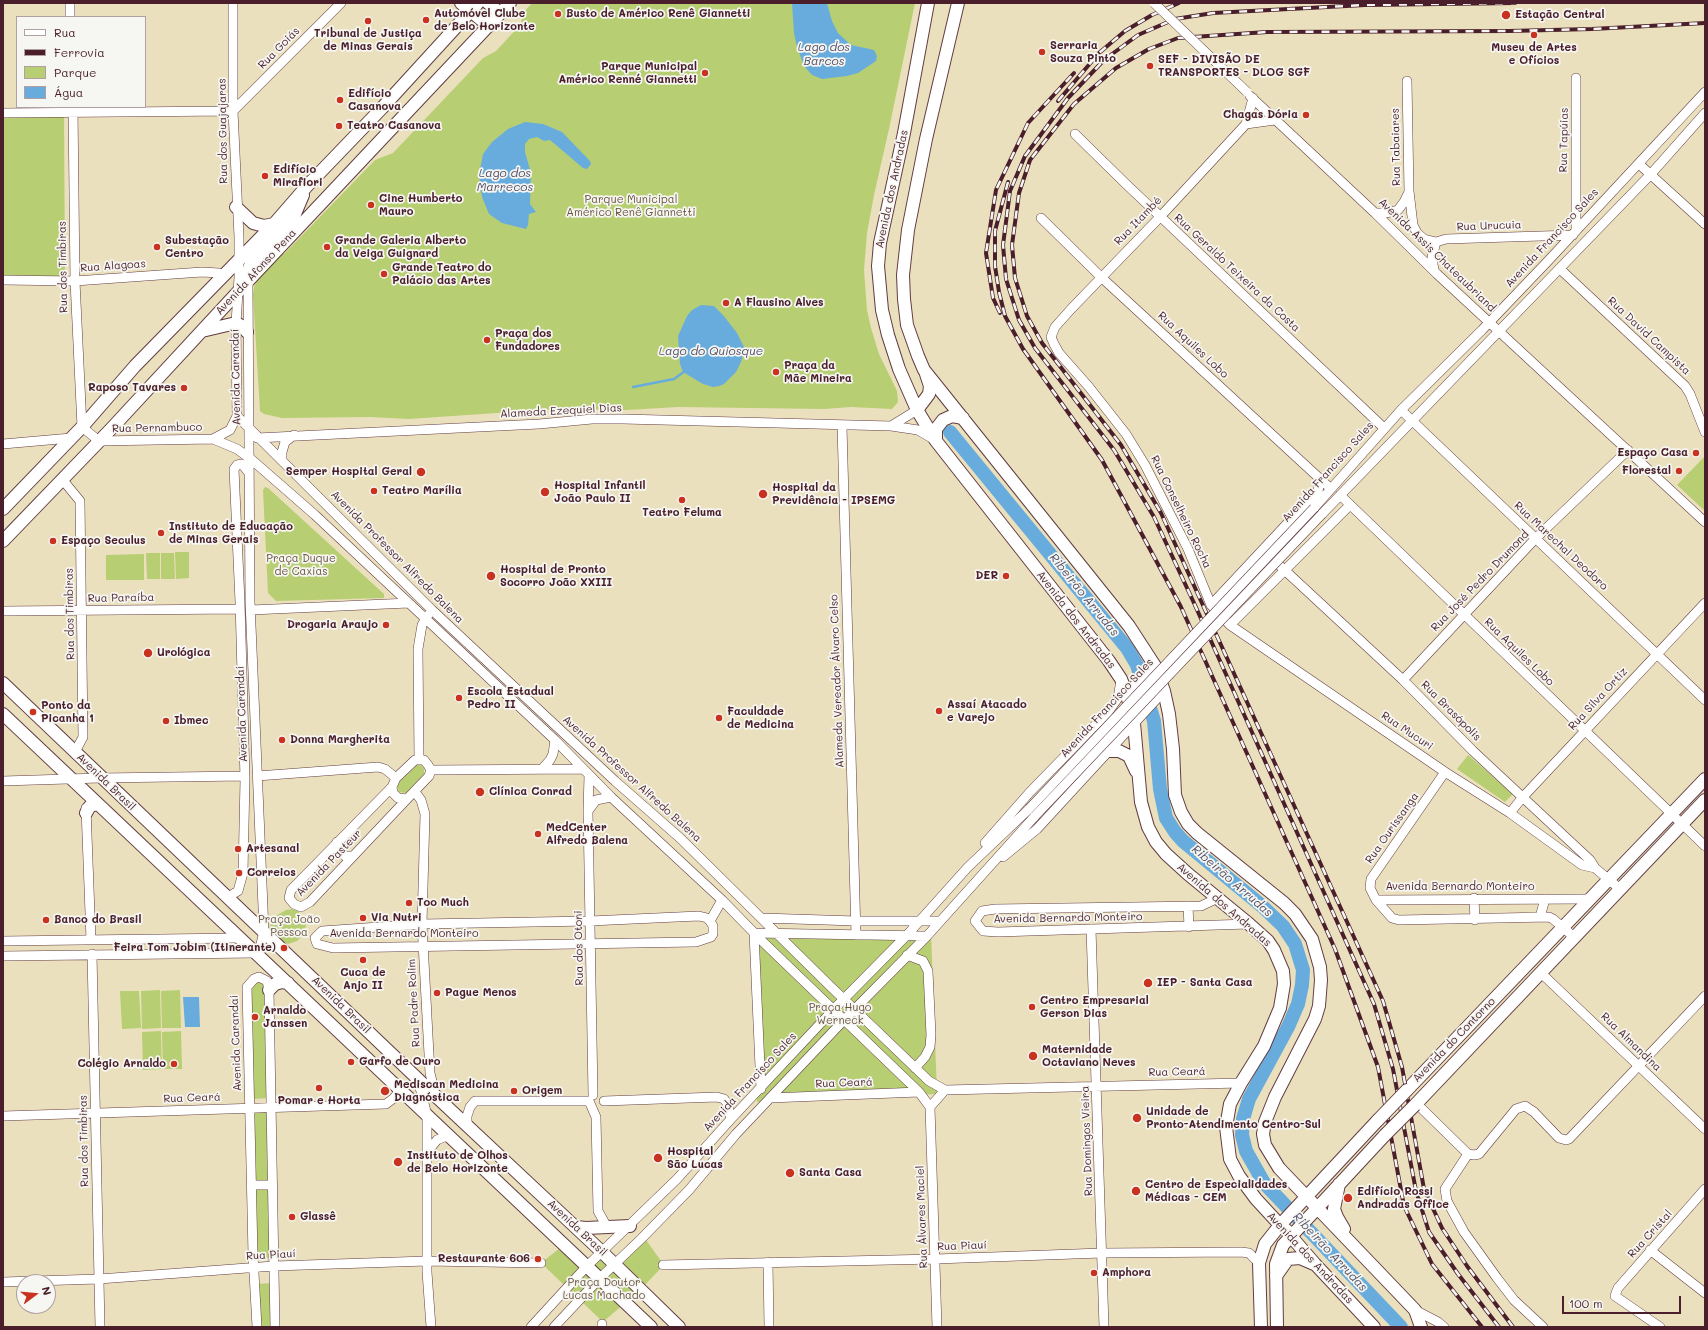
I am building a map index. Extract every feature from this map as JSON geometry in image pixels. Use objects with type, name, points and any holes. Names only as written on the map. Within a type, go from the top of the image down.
[{"type":"main road","points":[[461,3],[474,8],[489,26]]},
{"type":"main road","points":[[488,3],[500,13]]},
{"type":"main road","name":"Avenida Afonso Pena","points":[[3,542],[510,3]]},
{"type":"main road","name":"Avenida dos Andradas","points":[[928,3],[904,133],[880,243],[878,266],[882,310],[899,369],[917,410],[936,441],[1109,661],[1131,692],[1136,720],[1141,802],[1148,827],[1156,842],[1166,854],[1188,874],[1268,941],[1274,950],[1283,971],[1284,984],[1280,1008],[1264,1046],[1230,1104],[1226,1127],[1230,1159],[1239,1176],[1256,1199],[1281,1224],[1293,1233],[1315,1264],[1374,1327]]},
{"type":"main road","name":"Avenida dos Andradas","points":[[958,3],[926,139],[908,230],[903,276],[907,324],[918,356],[924,370],[1124,620],[1143,646],[1163,693],[1169,714],[1173,749],[1175,795],[1181,812],[1197,833],[1271,892],[1295,914],[1305,927],[1317,953],[1322,980],[1321,993],[1317,1012],[1275,1097],[1265,1122],[1263,1134],[1265,1145],[1279,1168],[1304,1200],[1351,1242],[1415,1310],[1422,1327]]},
{"type":"main road","name":"Avenida Afonso Pena","points":[[3,509],[82,427],[135,366],[274,224],[307,186],[474,8]]},
{"type":"main road","points":[[248,281],[248,272],[252,260],[295,214],[307,186]]},
{"type":"main road","points":[[236,207],[253,223],[264,226],[274,224]]},
{"type":"main road","points":[[224,275],[238,293]]},
{"type":"main road","points":[[202,331],[236,323],[242,326],[247,332]]},
{"type":"main road","points":[[917,410],[929,394],[930,386],[924,370]]},
{"type":"main road","points":[[936,441],[936,430],[942,420],[952,416],[963,418]]},
{"type":"main road","points":[[1131,692],[1152,670]]},
{"type":"main road","name":"Avenida Brasil","points":[[3,684],[75,752],[100,778],[228,897],[415,1076],[615,1264],[679,1327]]},
{"type":"main road","name":"Avenida Brasil","points":[[3,714],[651,1327]]},
{"type":"main road","points":[[1110,751],[1119,752],[1129,756],[1139,779]]},
{"type":"main road","points":[[55,780],[58,776],[58,767]]},
{"type":"main road","points":[[86,794],[100,778]]},
{"type":"main road","name":"Avenida do Contorno","points":[[1261,1327],[1259,1263],[1265,1244],[1281,1224],[1406,1090],[1705,779]]},
{"type":"main road","name":"Avenida do Contorno","points":[[1277,1327],[1275,1277],[1278,1254],[1283,1245],[1314,1210],[1705,800]]},
{"type":"main road","points":[[86,813],[90,806],[98,804]]},
{"type":"main road","points":[[269,990],[275,984],[282,982],[288,983]]},
{"type":"main road","points":[[1339,1184],[1334,1209],[1336,1217],[1351,1242]]},
{"type":"main road","points":[[576,1227],[630,1226]]},
{"type":"main road","points":[[1275,1277],[1288,1259],[1300,1258],[1315,1264]]},
{"type":"main road","points":[[1415,1310],[1417,1327]]},
{"type":"street","points":[[70,3],[70,16]]},
{"type":"street","name":"Rua dos Guajajaras","points":[[233,3],[233,111],[239,259]]},
{"type":"street","name":"Rua Goiás","points":[[233,111],[341,3]]},
{"type":"street","name":"Avenida Assis Chateaubriand","points":[[1154,3],[1488,322],[1705,522]]},
{"type":"street","name":"Rua Tapúias","points":[[1574,233],[1576,78]]},
{"type":"street","name":"Rua Tabaiares","points":[[1375,213],[1387,213],[1398,210],[1409,191],[1407,81]]},
{"type":"street","name":"Avenida Francisco Sales","points":[[554,1327],[600,1278],[689,1190],[736,1134],[854,1009],[927,936],[985,871],[1032,812],[1314,508],[1384,428],[1574,233],[1705,92]]},
{"type":"street","name":"Rua Itambé","points":[[1051,337],[1055,327],[1246,124],[1250,95]]},
{"type":"street","points":[[3,113],[73,110],[233,111]]},
{"type":"street","name":"Rua dos Timbiras","points":[[73,110],[74,281],[82,427]]},
{"type":"street","name":"Avenida Francisco Sales","points":[[968,867],[1032,812],[1499,332],[1651,174],[1705,113]]},
{"type":"street","points":[[1246,124],[1275,120]]},
{"type":"street","name":"Rua Geraldo Teixeira da Costa","points":[[1076,134],[1160,217],[1384,428]]},
{"type":"street","points":[[1638,164],[1651,174],[1705,224]]},
{"type":"street","points":[[1409,191],[1413,225],[1424,239],[1436,242],[1432,257],[1434,271]]},
{"type":"street","points":[[1575,204],[1592,214]]},
{"type":"street","name":"Rua Aquiles Lobo","points":[[1041,218],[1101,277],[1330,488]]},
{"type":"street","name":"Rua Urucuia","points":[[1436,242],[1446,239],[1574,233]]},
{"type":"street","name":"Avenida Carandaí","points":[[237,416],[236,323],[239,259]]},
{"type":"street","name":"Rua David Campista","points":[[1560,268],[1685,386],[1690,394],[1705,432]]},
{"type":"street","name":"Rua Alagoas","points":[[3,280],[74,281],[202,272],[219,273],[224,275]]},
{"type":"street","name":"Avenida Carandaí","points":[[248,281],[247,332],[251,609],[257,789],[264,931]]},
{"type":"street","name":"Rua Conselheiro Rocha","points":[[1051,337],[1059,353],[1089,387],[1126,434],[1145,465],[1188,549],[1212,605]]},
{"type":"street","points":[[891,426],[917,410]]},
{"type":"street","name":"Rua Marechal Deodoro","points":[[1401,410],[1705,700]]},
{"type":"street","points":[[213,439],[230,430],[237,416]]},
{"type":"street","name":"Avenida Professor Alfredo Balena","points":[[237,416],[257,438],[282,460],[432,610],[615,781],[680,838],[915,1068],[929,1081],[945,1090]]},
{"type":"street","name":"Alameda Ezequiel Dias","points":[[257,438],[540,424],[592,419],[891,426],[918,430],[936,441]]},
{"type":"street","name":"Alameda Vereador Álvaro Celso","points":[[842,426],[856,935]]},
{"type":"street","name":"Rua Pernambuco","points":[[82,427],[99,441],[213,439],[237,449]]},
{"type":"street","points":[[282,460],[282,452],[285,442],[294,435]]},
{"type":"street","points":[[3,444],[71,438]]},
{"type":"street","name":"Avenida Professor Alfredo Balena","points":[[237,449],[315,515],[409,603],[424,619],[555,740],[611,797],[722,900],[754,933],[919,1092],[930,1107]]},
{"type":"street","name":"Rua José Pedro Drumond","points":[[1403,680],[1536,539],[1628,450]]},
{"type":"street","name":"Avenida Carandaí","points":[[228,897],[238,891],[243,873],[244,776],[240,619],[235,609],[234,469],[237,465],[242,464],[249,474]]},
{"type":"street","name":"Rua dos Timbiras","points":[[62,479],[80,501],[83,611],[83,737],[75,752]]},
{"type":"street","name":"Avenida Francisco Sales","points":[[1212,605],[1264,551],[1318,491],[1320,480]]},
{"type":"street","name":"Rua Aquiles Lobo","points":[[1340,495],[1584,732],[1705,846]]},
{"type":"street","points":[[1230,625],[1350,505]]},
{"type":"street","name":"Rua Brasópolis","points":[[1264,551],[1403,680],[1522,798],[1590,860],[1595,868],[1620,889]]},
{"type":"street","points":[[235,609],[409,603]]},
{"type":"street","name":"Rua Silva Ortiz","points":[[1510,813],[1522,798],[1705,603]]},
{"type":"street","name":"Rua Mucuri","points":[[1212,605],[1230,625],[1445,772],[1510,813],[1582,865],[1595,868]]},
{"type":"street","name":"Rua Paraíba","points":[[3,611],[235,609]]},
{"type":"street","points":[[419,760],[418,649],[424,619],[432,610]]},
{"type":"street","points":[[418,649],[426,635],[430,632],[438,631]]},
{"type":"street","name":"Avenida Francisco Sales","points":[[531,1327],[587,1266],[677,1179],[834,1009],[920,921],[968,867],[992,834],[1059,761],[1116,703],[1121,679]]},
{"type":"street","name":"Avenida Francisco Sales","points":[[985,871],[1037,829],[1110,751],[1136,720],[1163,693]]},
{"type":"street","points":[[542,769],[553,754],[555,740]]},
{"type":"street","points":[[1077,743],[1077,758],[1082,764],[1089,767],[1096,766]]},
{"type":"street","points":[[407,799],[398,798],[392,787],[396,778],[415,760],[424,760],[431,770],[542,769],[586,772]]},
{"type":"street","points":[[1059,761],[1073,765],[1078,770],[1082,781]]},
{"type":"street","points":[[257,776],[378,767],[385,769],[396,778]]},
{"type":"street","name":"Avenida Pasteur","points":[[392,787],[291,890],[289,898],[294,904],[301,907],[310,902],[352,856],[415,792],[429,776],[431,770]]},
{"type":"street","name":"Rua dos Otoni","points":[[586,772],[598,1211],[607,1227]]},
{"type":"street","name":"Rua Ourissanga","points":[[1376,900],[1370,888],[1371,879],[1445,772]]},
{"type":"street","points":[[3,781],[244,776],[257,789]]},
{"type":"street","name":"Rua Padre Rolim","points":[[415,792],[421,800],[425,814],[422,924],[430,1073],[435,1094]]},
{"type":"street","points":[[86,794],[91,940]]},
{"type":"street","points":[[588,811],[596,800],[611,797]]},
{"type":"street","points":[[337,842],[338,850],[345,856],[352,856]]},
{"type":"street","name":"Avenida Bernardo Monteiro","points":[[1218,898],[1201,906],[982,911],[975,921],[983,931],[1189,927],[1249,924]]},
{"type":"street","points":[[1474,898],[1475,920]]},
{"type":"street","name":"Avenida Bernardo Monteiro","points":[[1376,900],[1474,898],[1590,899]]},
{"type":"street","points":[[1540,917],[1545,899]]},
{"type":"street","name":"Avenida Bernardo Monteiro","points":[[710,921],[722,900]]},
{"type":"street","name":"Avenida Bernardo Monteiro","points":[[1376,900],[1392,918],[1399,920],[1551,918],[1574,937]]},
{"type":"street","points":[[1188,906],[1189,927]]},
{"type":"street","name":"Avenida Bernardo Monteiro","points":[[700,916],[707,918],[710,921],[713,926],[713,934],[711,937],[702,941],[423,948],[333,948],[317,944],[315,938],[322,932],[422,924],[590,920],[700,916]]},
{"type":"street","points":[[762,918],[856,921],[940,921]]},
{"type":"street","name":"Rua Domingos Vieira","points":[[1091,929],[1104,1327]]},
{"type":"street","points":[[3,956],[256,953],[260,948],[264,931]]},
{"type":"street","points":[[770,1098],[761,1088],[754,933],[927,936]]},
{"type":"street","points":[[807,963],[796,945],[796,941],[800,937],[810,934]]},
{"type":"street","points":[[3,941],[240,938]]},
{"type":"street","name":"Rua dos Timbiras","points":[[92,954],[100,1327]]},
{"type":"street","points":[[907,955],[923,961],[928,971],[931,1035],[930,1048],[925,1057],[915,1068]]},
{"type":"street","name":"Rua Almandina","points":[[1541,973],[1705,1129]]},
{"type":"street","name":"Avenida Carandaí","points":[[257,1327],[253,1268],[247,987],[254,979],[259,977],[267,981],[269,990]]},
{"type":"street","points":[[269,990],[275,1327]]},
{"type":"street","points":[[1416,1104],[1468,1154],[1474,1156],[1479,1154],[1516,1109],[1525,1106],[1534,1112],[1559,1138],[1566,1140],[1572,1137],[1705,996]]},
{"type":"street","points":[[430,1073],[424,1077],[415,1076],[427,1115],[427,1261],[431,1327]]},
{"type":"street","points":[[919,1092],[929,1081]]},
{"type":"street","name":"Rua Ceará","points":[[945,1090],[1241,1083]]},
{"type":"street","name":"Rua Ceará","points":[[3,1116],[386,1104],[394,1098],[400,1090]]},
{"type":"street","points":[[930,1107],[945,1090]]},
{"type":"street","name":"Rua Ceará","points":[[770,1098],[919,1092]]},
{"type":"street","points":[[467,1125],[467,1116],[470,1107],[475,1101],[596,1103],[717,1097],[724,1099],[727,1103],[731,1119]]},
{"type":"street","name":"Rua Álvares Maciel","points":[[930,1107],[937,1327]]},
{"type":"street","points":[[428,1151],[437,1140],[444,1137],[450,1137]]},
{"type":"street","points":[[1468,1154],[1445,1189],[1447,1201],[1468,1238],[1497,1278],[1514,1300],[1542,1327]]},
{"type":"street","points":[[677,1179],[689,1190]]},
{"type":"street","points":[[251,1185],[273,1185]]},
{"type":"street","name":"Rua Cristal","points":[[1660,1327],[1615,1296],[1618,1288],[1650,1250],[1705,1190]]},
{"type":"street","points":[[1650,1250],[1705,1293]]},
{"type":"street","name":"Rua Piauí","points":[[662,1264],[936,1259],[1102,1253],[1241,1252],[1249,1253],[1259,1263]]},
{"type":"street","name":"Rua Piauí","points":[[3,1282],[99,1279],[274,1266],[427,1261],[541,1263]]},
{"type":"street","points":[[768,1262],[769,1327]]},
{"type":"street","name":"Avenida dos Andradas","points":[[1415,1310],[1438,1322],[1444,1327]]},
{"type":"green space","name":"Parque Municipal Américo Renê Giannetti","points":[[532,3],[915,3],[874,195],[867,233],[864,270],[867,310],[871,328],[879,354],[897,391],[898,402],[892,409],[851,407],[824,409],[678,407],[627,410],[555,409],[409,419],[370,417],[282,418],[264,414],[260,411],[253,295],[254,287],[260,273],[278,253],[284,254],[375,160],[393,153],[483,58],[496,51],[521,24],[523,13]]},
{"type":"green space","points":[[64,112],[65,281],[3,280],[3,113]]},
{"type":"green space","points":[[1705,456],[1705,511],[1677,485]]},
{"type":"green space","name":"Praça Duque de Caxias","points":[[265,487],[268,488],[384,594],[384,598],[276,601],[268,593],[263,490]]},
{"type":"green space","points":[[175,552],[189,552],[189,578],[176,579]]},
{"type":"green space","points":[[146,553],[160,553],[160,579],[147,579]]},
{"type":"green space","points":[[161,553],[174,553],[175,579],[161,579]]},
{"type":"green space","points":[[144,554],[144,580],[106,580],[106,555]]},
{"type":"green space","points":[[1468,755],[1513,794],[1505,802],[1457,769]]},
{"type":"green space","points":[[417,765],[421,765],[424,768],[424,774],[406,793],[399,792],[397,786],[398,783]]},
{"type":"green space","name":"Praça João Pessoa","points":[[292,909],[298,911],[304,919],[306,924],[305,933],[297,941],[288,944],[283,942],[270,926],[274,917],[286,910]]},
{"type":"green space","name":"Praça Hugo Werneck","points":[[752,929],[931,932],[937,1094],[757,1102]]},
{"type":"green space","points":[[260,981],[265,983],[270,1098],[251,1099],[252,984]]},
{"type":"green space","points":[[160,990],[161,1028],[142,1029],[141,991]]},
{"type":"green space","points":[[180,990],[181,1028],[162,1028],[161,991]]},
{"type":"green space","points":[[120,991],[139,991],[141,1028],[122,1029]]},
{"type":"green space","points":[[161,1031],[162,1069],[143,1070],[142,1032]]},
{"type":"green space","points":[[181,1031],[182,1069],[163,1069],[162,1032]]},
{"type":"green space","points":[[268,1111],[270,1182],[254,1183],[253,1112]]},
{"type":"green space","points":[[254,1187],[270,1187],[270,1258],[256,1259]]},
{"type":"green space","name":"Praça Doutor Lucas Machado","points":[[646,1240],[664,1265],[640,1290],[603,1322],[541,1263],[565,1244],[588,1266],[603,1254],[617,1269]]},
{"type":"green space","points":[[271,1283],[272,1327],[260,1327],[258,1284]]},
{"type":"water","name":"Lago dos Barcos","points":[[792,3],[827,3],[832,21],[838,33],[851,45],[874,50],[877,56],[876,61],[858,73],[847,76],[822,79],[812,75],[804,66],[797,47],[794,33]]},
{"type":"water","name":"Lago dos Marrecos","points":[[525,122],[543,124],[562,132],[590,161],[591,164],[587,169],[583,168],[550,140],[544,141],[537,137],[529,139],[525,144],[525,152],[531,173],[530,204],[536,212],[529,214],[526,229],[502,223],[489,214],[482,197],[479,175],[483,154],[492,142],[508,129]]},
{"type":"water","name":"Lago do Quiosque","points":[[701,305],[714,306],[723,315],[737,333],[745,349],[736,372],[724,384],[719,386],[713,387],[703,384],[683,372],[680,364],[678,336],[687,316],[692,310]]},
{"type":"water","points":[[183,997],[199,997],[200,1027],[185,1027]]},
{"type":"waterway","points":[[633,387],[674,379],[685,371]]},
{"type":"waterway","name":"Ribeirão Arrudas","points":[[950,432],[1127,648],[1137,665],[1154,721],[1160,789],[1166,818],[1175,832],[1183,841],[1262,906],[1283,926],[1295,944],[1303,970],[1298,1004],[1288,1027],[1249,1099],[1243,1119],[1242,1135],[1246,1151],[1264,1183],[1401,1327]]},
{"type":"railway","points":[[1058,101],[1099,53],[1125,31],[1152,15],[1179,3]]},
{"type":"railway","points":[[1499,1327],[1458,1274],[1429,1232],[1416,1191],[1393,1069],[1374,1004],[1194,603],[1154,517],[1114,450],[1035,348],[1019,320],[1006,279],[1003,245],[1010,191],[1025,156],[1068,98],[1104,60],[1138,35],[1175,19],[1213,13],[1365,5],[1515,3]]},
{"type":"railway","points":[[1513,1327],[1467,1266],[1442,1228],[1424,1189],[1402,1067],[1383,1001],[1161,513],[1121,445],[1042,343],[1027,316],[1015,278],[1012,245],[1019,193],[1030,160],[1074,104],[1116,68],[1149,49],[1178,38],[1267,32],[1509,31],[1592,29],[1705,23]]},
{"type":"railway","points":[[1000,313],[993,298],[986,253],[996,190],[1028,123],[1074,73]]},
{"type":"railway","points":[[1008,182],[995,231],[995,266],[1005,316],[1023,349],[1102,460],[1181,607],[1335,949],[1378,1067],[1404,1206],[1432,1264],[1482,1327]]},
{"type":"place","name":"Busto de Américo Renê Giannetti","points":[[558,14]]},
{"type":"place","name":"Estação Central","points":[[1506,15]]},
{"type":"place","name":"Automóvel Clube de Belo Horizonte","points":[[426,20]]},
{"type":"place","name":"Tribunal de Justiça de Minas Gerais","points":[[368,21]]},
{"type":"place","name":"Museu de Artes e Ofícios","points":[[1534,35]]},
{"type":"place","name":"Serraria Souza Pinto","points":[[1042,52]]},
{"type":"place","name":"SEF - DIVISÃO DE TRANSPORTES - DLOG SGF","points":[[1150,66]]},
{"type":"place","name":"Parque Municipal Américo Renné Giannetti","points":[[705,73]]},
{"type":"place","name":"Edifício Casanova","points":[[340,100]]},
{"type":"place","name":"Chagas Dória","points":[[1306,115]]},
{"type":"place","name":"Teatro Casanova","points":[[339,126]]},
{"type":"place","name":"Edifício Mirafiori","points":[[265,176]]},
{"type":"place","name":"Cine Humberto Mauro","points":[[371,205]]},
{"type":"place","name":"Subestação Centro","points":[[157,247]]},
{"type":"place","name":"Grande Galeria Alberto da Veiga Guignard","points":[[327,247]]},
{"type":"place","name":"Grande Teatro do Palácio das Artes","points":[[384,274]]},
{"type":"place","name":"A Flausino Alves","points":[[726,303]]},
{"type":"place","name":"Praça dos Fundadores","points":[[487,340]]},
{"type":"place","name":"Praça da Mãe Mineira","points":[[776,372]]},
{"type":"place","name":"Raposo Tavares","points":[[184,388]]},
{"type":"place","name":"Espaço Casa","points":[[1696,453]]},
{"type":"place","name":"Florestal","points":[[1679,471]]},
{"type":"place","name":"Semper Hospital Geral","points":[[421,472]]},
{"type":"place","name":"Teatro Marília","points":[[374,491]]},
{"type":"place","name":"Hospital Infantil João Paulo II","points":[[545,492]]},
{"type":"place","name":"Hospital da Previdência - IPSEMG","points":[[763,494]]},
{"type":"place","name":"Teatro Feluma","points":[[682,500]]},
{"type":"place","name":"Instituto de Educação de Minas Gerais","points":[[161,533]]},
{"type":"place","name":"Espaço Seculus","points":[[53,541]]},
{"type":"place","name":"Hospital de Pronto Socorro João XXIII","points":[[491,576]]},
{"type":"place","name":"DER","points":[[1006,576]]},
{"type":"place","name":"Drogaria Araujo","points":[[386,625]]},
{"type":"place","name":"Urológica","points":[[148,653]]},
{"type":"place","name":"Escola Estadual Pedro II","points":[[459,698]]},
{"type":"place","name":"Assaí Atacado e Varejo","points":[[939,711]]},
{"type":"place","name":"Ponto da Picanha 1","points":[[33,712]]},
{"type":"place","name":"Faculdade de Medicina","points":[[719,718]]},
{"type":"place","name":"Ibmec","points":[[166,721]]},
{"type":"place","name":"Donna Margherita","points":[[282,740]]},
{"type":"place","name":"Clínica Conrad","points":[[480,792]]},
{"type":"place","name":"MedCenter Alfredo Balena","points":[[538,834]]},
{"type":"place","name":"Artesanal","points":[[238,849]]},
{"type":"place","name":"Correios","points":[[239,873]]},
{"type":"place","name":"Too Much","points":[[409,903]]},
{"type":"place","name":"Via Nutri","points":[[363,918]]},
{"type":"place","name":"Banco do Brasil","points":[[46,920]]},
{"type":"place","name":"Feira Tom Jobim (Itinerante)","points":[[284,948]]},
{"type":"place","name":"Cuca de Anjo II","points":[[363,960]]},
{"type":"place","name":"IEP - Santa Casa","points":[[1148,983]]},
{"type":"place","name":"Pague Menos","points":[[437,993]]},
{"type":"place","name":"Centro Empresarial Gerson Dias","points":[[1032,1007]]},
{"type":"place","name":"Arnaldo Janssen","points":[[255,1017]]},
{"type":"place","name":"Maternidade Octaviano Neves","points":[[1033,1056]]},
{"type":"place","name":"Garfo de Ouro","points":[[351,1062]]},
{"type":"place","name":"Colégio Arnaldo","points":[[174,1064]]},
{"type":"place","name":"Pomar e Horta","points":[[319,1088]]},
{"type":"place","name":"Mediscan Medicina Diagnóstica","points":[[385,1091]]},
{"type":"place","name":"Origem","points":[[514,1091]]},
{"type":"place","name":"Unidade de Pronto-Atendimento Centro-Sul","points":[[1137,1118]]},
{"type":"place","name":"Hospital São Lucas","points":[[658,1158]]},
{"type":"place","name":"Instituto de Olhos de Belo Horizonte","points":[[398,1162]]},
{"type":"place","name":"Santa Casa","points":[[790,1173]]},
{"type":"place","name":"Centro de Especialidades Médicas - CEM","points":[[1136,1191]]},
{"type":"place","name":"Edifício Rossi Andradas Office","points":[[1348,1198]]},
{"type":"place","name":"Glassê","points":[[292,1217]]},
{"type":"place","name":"Restaurante 606","points":[[538,1259]]},
{"type":"place","name":"Amphora","points":[[1094,1273]]}]
